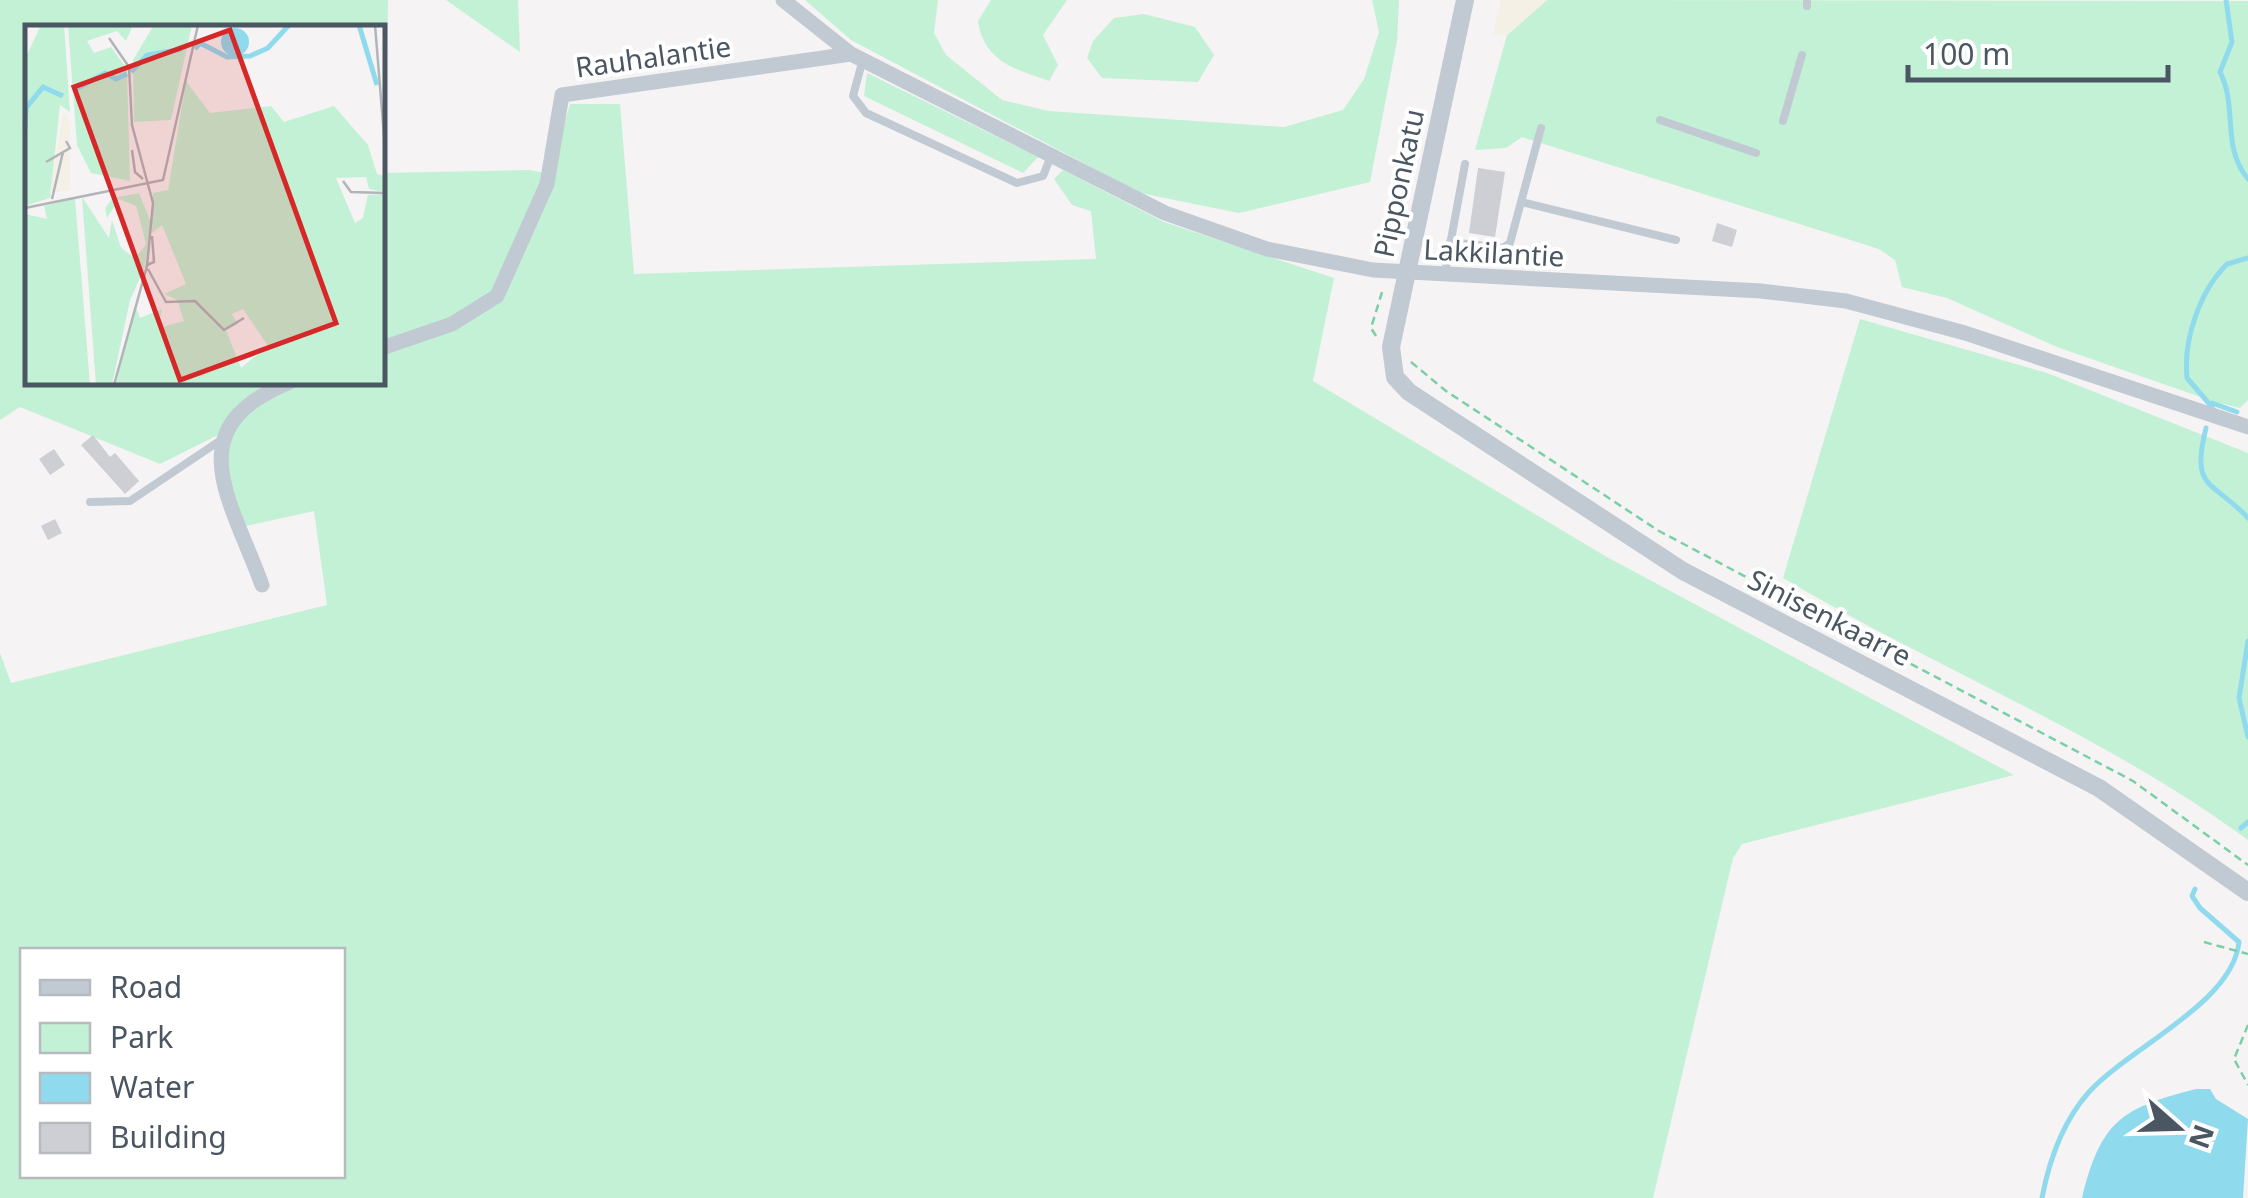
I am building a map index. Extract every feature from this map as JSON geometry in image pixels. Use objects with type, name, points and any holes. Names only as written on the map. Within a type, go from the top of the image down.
[{"type":"street","name":"Lakkilantie","points":[[782,0],[857,57],[1165,213],[1267,249],[1386,271],[1760,292],[1846,301],[1965,333],[2248,427]]},
{"type":"street","name":"Pipponkatu","points":[[1396,377],[1391,348],[1465,0]]},
{"type":"street","name":"Rauhalantie","points":[[385,347],[452,324],[497,296],[547,184],[562,95],[857,57]]},
{"type":"street","name":"Sinisenkaarre","points":[[1396,377],[1430,408],[1653,553],[2084,780],[2179,840],[2248,892]]},
{"type":"street","points":[[262,585],[221,472],[220,440],[232,418],[252,399],[283,385]]},
{"type":"lane","points":[[1783,121],[1802,55]]},
{"type":"lane","points":[[857,57],[853,96],[866,113],[1017,182],[1043,176],[1051,155]]},
{"type":"lane","points":[[1660,120],[1756,153]]},
{"type":"lane","points":[[1450,242],[1503,248],[1510,242],[1541,128]]},
{"type":"lane","points":[[1444,274],[1465,164]]},
{"type":"lane","points":[[1522,202],[1676,240]]},
{"type":"lane","points":[[90,502],[130,501],[220,440]]},
{"type":"path","points":[[1386,271],[1371,328],[1437,385],[1660,532],[2134,782],[2248,865]]},
{"type":"path","points":[[2204,942],[2246,953]]},
{"type":"path","points":[[2248,1025],[2234,1059],[2248,1085]]},
{"type":"green space","points":[[0,0],[388,0],[385,173],[530,170],[550,174],[570,104],[620,104],[634,274],[1096,259],[1091,211],[1072,205],[1054,179],[1063,170],[1164,222],[1334,278],[1313,381],[1605,556],[2014,775],[1742,844],[1733,858],[1653,1198],[0,1198],[0,653],[11,683],[327,605],[314,511],[237,528],[224,432],[160,464],[20,407],[0,420]]},
{"type":"green space","points":[[446,0],[518,0],[520,52]]},
{"type":"green space","points":[[805,0],[938,0],[934,33],[946,55],[1002,100],[1048,111],[1284,127],[1343,110],[1364,79],[1379,32],[1372,0],[1399,0],[1397,41],[1370,182],[1239,213],[1140,193],[851,40]]},
{"type":"green space","points":[[991,0],[1067,0],[1043,35],[1058,65],[1049,81],[1003,62],[987,46],[978,21]]},
{"type":"green space","points":[[1547,0],[2248,1],[2248,400],[2240,408],[2215,402],[2057,347],[1947,298],[1902,287],[1895,260],[1879,249],[1522,137],[1506,148],[1475,150],[1507,35]]},
{"type":"green space","points":[[1144,14],[1195,27],[1214,55],[1198,82],[1102,78],[1087,58],[1093,41],[1114,18]]},
{"type":"green space","points":[[867,73],[1038,157],[1023,173],[864,96]]},
{"type":"green space","points":[[1860,319],[2047,373],[2248,453],[2248,840],[2136,767],[1783,578]]},
{"type":"sand","points":[[1501,0],[1547,0],[1507,35],[1493,34]]},
{"type":"water","points":[[2196,1089],[2210,1089],[2216,1099],[2248,1119],[2243,1198],[2082,1198],[2097,1151],[2118,1122],[2149,1103]]},
{"type":"building","points":[[1478,168],[1505,172],[1495,237],[1469,233]]},
{"type":"building","points":[[1717,223],[1737,230],[1732,247],[1712,241]]},
{"type":"building","points":[[93,435],[110,457],[115,453],[139,481],[125,494],[81,445]]},
{"type":"building","points":[[54,449],[65,465],[50,475],[39,459]]},
{"type":"building","points":[[55,519],[62,533],[48,540],[41,526]]},
{"type":"waterway","points":[[2226,0],[2232,42],[2220,72],[2228,99],[2235,154],[2248,179]]},
{"type":"waterway","points":[[2212,407],[2187,378],[2191,332],[2201,302],[2217,275],[2227,264],[2248,258]]},
{"type":"waterway","points":[[2212,403],[2237,412]]},
{"type":"waterway","points":[[2206,428],[2203,474],[2248,518]]},
{"type":"waterway","points":[[2248,641],[2239,698],[2248,737]]},
{"type":"waterway","points":[[2241,828],[2248,822]]},
{"type":"waterway","points":[[2042,1198],[2058,1142],[2089,1092],[2200,1004],[2233,964],[2239,942],[2200,908],[2192,896],[2195,889]]}]
